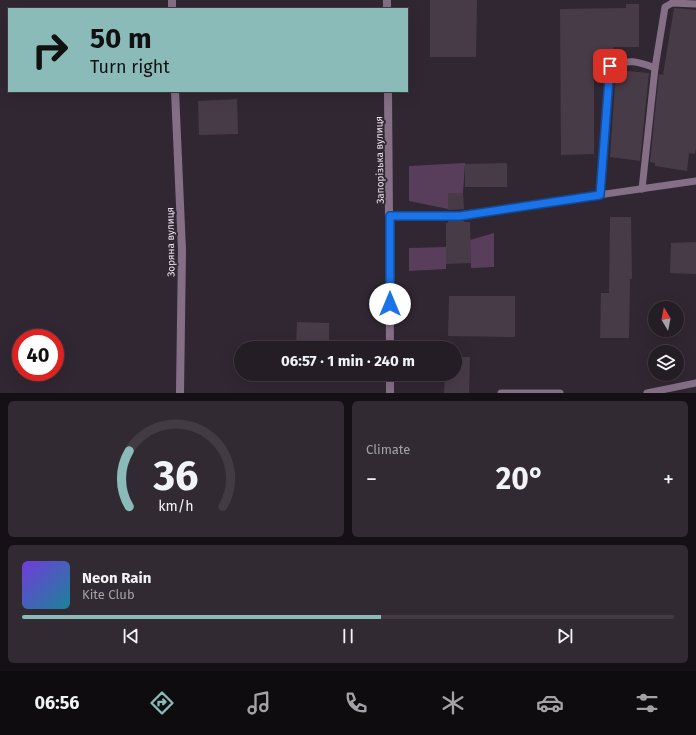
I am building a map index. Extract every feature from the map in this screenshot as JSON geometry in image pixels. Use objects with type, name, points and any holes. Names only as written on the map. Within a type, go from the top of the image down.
[{"type":"street","name":"Зоряна вулиця","points":[[175,92],[182,250],[180,393]]},
{"type":"street","name":"Запорізька вулиця","points":[[388,92],[390,341]]},
{"type":"street","points":[[390,381],[390,393]]},
{"type":"lane","points":[[642,189],[655,68],[665,7],[672,2],[696,4]]},
{"type":"lane","points":[[600,195],[610,66],[623,61],[637,61],[655,68]]},
{"type":"lane","points":[[390,216],[460,216],[696,181]]},
{"type":"lane","points":[[647,393],[696,383]]},
{"type":"lane","points":[[501,393],[560,393]]},
{"type":"shaded area","points":[[465,163],[463,193],[448,193],[448,209],[409,201],[409,166]]},
{"type":"shaded area","points":[[494,233],[494,267],[471,268],[470,240]]},
{"type":"shaded area","points":[[446,247],[446,269],[409,271],[409,248]]},
{"type":"building","points":[[430,0],[477,0],[476,57],[430,57]]},
{"type":"building","points":[[626,4],[639,4],[639,47],[613,47],[614,58],[594,59],[594,154],[561,155],[560,9],[626,8]]},
{"type":"building","points":[[674,8],[696,10],[696,148],[695,154],[689,153],[687,171],[655,166],[655,163],[650,162],[659,74],[663,75]]},
{"type":"building","points":[[616,70],[649,73],[640,161],[610,157]]},
{"type":"building","points":[[237,99],[238,134],[199,135],[198,101]]},
{"type":"building","points":[[507,163],[507,187],[465,187],[465,164]]},
{"type":"building","points":[[448,193],[463,193],[464,209],[448,210]]},
{"type":"building","points":[[610,217],[631,217],[632,279],[630,279],[629,338],[600,338],[601,293],[609,293]]},
{"type":"building","points":[[464,219],[464,222],[470,222],[471,263],[446,264],[446,223],[448,223],[448,220]]},
{"type":"building","points":[[696,242],[696,274],[670,273],[671,243]]},
{"type":"building","points":[[449,296],[515,296],[515,337],[448,336]]},
{"type":"building","points":[[297,322],[329,323],[329,341],[296,341]]},
{"type":"building","points":[[462,357],[470,357],[469,393],[444,393],[445,381],[462,381]]},
{"type":"route","points":[[390,304],[390,216],[460,216],[600,195],[610,66]]}]
